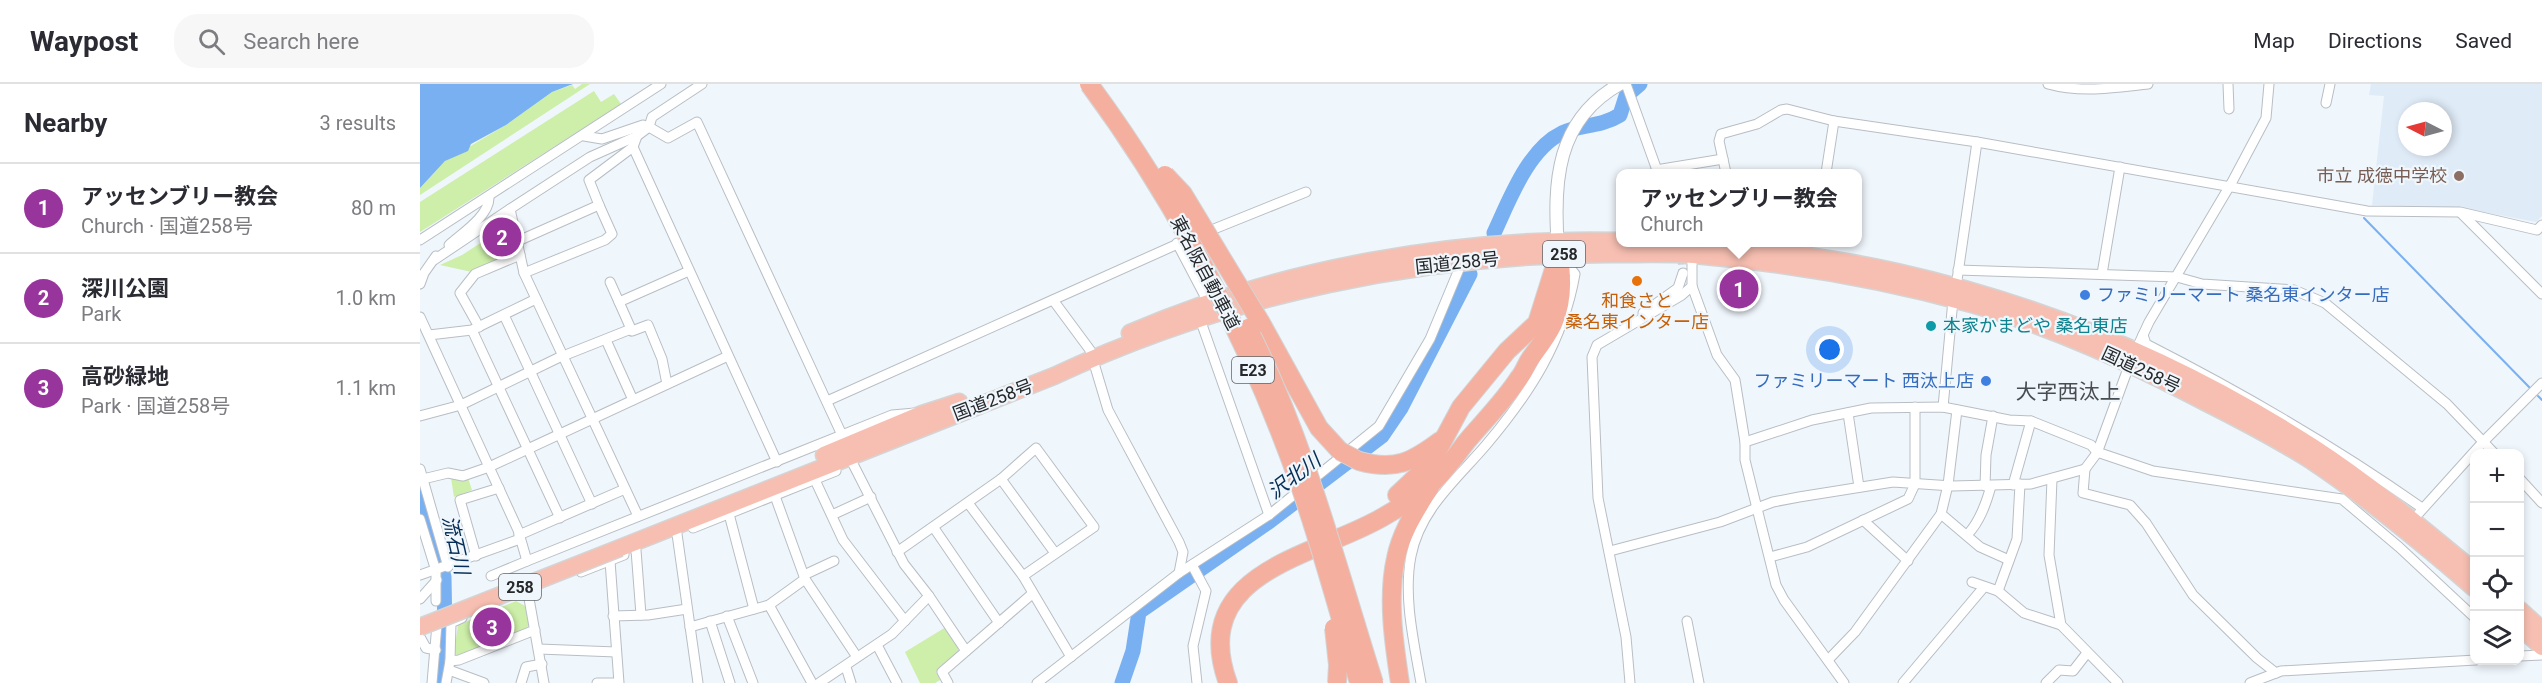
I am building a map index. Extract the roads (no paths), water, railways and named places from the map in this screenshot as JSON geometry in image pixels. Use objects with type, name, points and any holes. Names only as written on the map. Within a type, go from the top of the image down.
[{"type":"highway","name":"東名阪自動車道","points":[[1089,84],[1155,181],[1200,260],[1238,335],[1299,482],[1331,581],[1359,683]]},
{"type":"highway","name":"東名阪自動車道","points":[[1104,84],[1165,175],[1250,331],[1286,410],[1317,496],[1374,683]]},
{"type":"highway","points":[[1165,175],[1184,194],[1261,323],[1319,428],[1340,451],[1359,461],[1383,465],[1407,463],[1445,437]]},
{"type":"highway","name":"国道258号","points":[[428,625],[857,457],[1092,354],[1153,323],[1264,285],[1410,255],[1616,241]]},
{"type":"highway","points":[[1216,683],[1210,660],[1211,634],[1217,611],[1236,582],[1258,563],[1283,549],[1365,516],[1391,499],[1431,463],[1461,407],[1507,351],[1537,323],[1549,291],[1558,247]]},
{"type":"highway","points":[[1400,683],[1393,595],[1395,558],[1408,523],[1432,483],[1520,378],[1553,324],[1563,278],[1558,247]]},
{"type":"highway","name":"国道258号","points":[[420,616],[621,549],[922,414],[1092,354],[1275,296],[1413,267],[1558,247],[1616,247]]},
{"type":"highway","name":"国道258号","points":[[1702,247],[1860,265],[2065,322],[2136,349],[2229,398],[2313,447],[2368,486],[2470,567]]},
{"type":"highway","name":"国道258号","points":[[2136,349],[2308,459],[2388,515],[2470,584]]},
{"type":"highway","points":[[1282,441],[1284,460],[1331,608],[1338,665],[1337,683]]},
{"type":"highway","points":[[1227,683],[1220,651],[1222,633],[1232,606],[1251,582],[1266,570],[1306,549],[1357,531],[1385,516],[1432,483]]},
{"type":"highway","points":[[2521,611],[2542,645]]},
{"type":"highway","points":[[2524,630],[2542,645]]},
{"type":"street","points":[[420,240],[489,198],[661,84]]},
{"type":"street","points":[[434,260],[590,157],[637,136],[649,127],[652,117],[702,84]]},
{"type":"street","points":[[2048,84],[2060,87],[2102,89],[2148,84]]},
{"type":"street","points":[[2228,84],[2229,109]]},
{"type":"street","points":[[2269,84],[2266,118],[2136,349],[2097,452],[2085,469],[2083,493],[2130,505],[2146,523],[2193,595],[2257,658],[2276,673]]},
{"type":"street","points":[[2326,103],[2330,84]]},
{"type":"street","points":[[1421,683],[1409,588],[1411,556],[1416,537],[1440,495],[1486,444],[1534,385],[1569,307],[1575,274],[1558,247],[1557,183],[1565,146],[1582,117],[1606,88],[1626,88],[1656,169]]},
{"type":"street","points":[[1725,169],[1719,141],[1721,134],[1757,124],[1781,110],[1834,121],[1977,142],[2367,211],[2460,212],[2537,230],[2542,225]]},
{"type":"street","points":[[1827,169],[1834,121]]},
{"type":"street","points":[[584,136],[602,139],[644,125],[668,138],[697,122],[842,435]]},
{"type":"street","points":[[524,273],[606,240],[612,234],[589,180],[633,147],[637,136]]},
{"type":"street","points":[[1943,407],[1955,293],[1977,142]]},
{"type":"street","points":[[633,147],[688,272],[777,462]]},
{"type":"street","points":[[1672,169],[1723,159]]},
{"type":"street","points":[[2102,274],[2120,167]]},
{"type":"street","points":[[826,401],[1176,243],[1306,192]]},
{"type":"street","points":[[420,284],[434,260],[474,223],[489,203],[489,198]]},
{"type":"street","points":[[518,241],[599,205]]},
{"type":"street","points":[[510,209],[524,273],[565,355],[638,516]]},
{"type":"street","points":[[2460,212],[2542,294]]},
{"type":"street","points":[[1176,243],[1209,304]]},
{"type":"street","points":[[1693,247],[1692,286],[1717,356],[1735,380],[1745,442],[1745,460],[1776,585],[1784,600],[1844,683]]},
{"type":"street","points":[[520,255],[475,274],[460,293],[499,386],[560,518]]},
{"type":"street","points":[[1037,683],[1179,573],[1195,569],[1269,515],[1379,426],[1430,339],[1462,261]]},
{"type":"street","points":[[1958,270],[2177,277],[2202,284],[2294,290],[2316,298],[2447,404],[2491,449]]},
{"type":"street","points":[[620,302],[688,272]]},
{"type":"street","points":[[1643,318],[1643,311],[1678,288],[1683,273]]},
{"type":"street","points":[[610,282],[632,332],[648,325],[662,359],[667,384]]},
{"type":"street","points":[[1630,683],[1626,637],[1598,498],[1592,357],[1597,345],[1682,295],[1692,286]]},
{"type":"street","points":[[426,334],[476,328],[536,300]]},
{"type":"street","points":[[1053,300],[1092,354],[1108,410],[1179,542],[1183,552],[1179,573]]},
{"type":"street","points":[[504,315],[592,504]]},
{"type":"street","points":[[420,317],[499,488],[520,537],[527,561]]},
{"type":"street","points":[[1200,320],[1269,515]]},
{"type":"street","points":[[420,416],[461,405],[565,355],[631,329]]},
{"type":"street","points":[[606,340],[633,400]]},
{"type":"street","points":[[2136,349],[2146,344],[2216,379],[2309,434],[2420,511],[2483,442],[2542,383]]},
{"type":"street","points":[[423,479],[448,473],[463,476],[489,467],[728,356]]},
{"type":"street","points":[[1770,557],[1807,547],[1908,499],[1915,484],[1915,407]]},
{"type":"street","points":[[1745,442],[1812,420],[1871,408],[1943,407],[2031,421],[2091,445],[2097,452],[2153,471],[2342,499],[2401,544],[2470,611]]},
{"type":"street","points":[[1828,660],[1855,632],[1941,514],[1948,485],[1957,410]]},
{"type":"street","points":[[1848,413],[1859,487]]},
{"type":"street","points":[[491,576],[892,415],[922,414]]},
{"type":"street","points":[[1968,534],[1987,502],[1986,455],[1993,416]]},
{"type":"street","points":[[1998,591],[2017,539],[2017,484],[2031,421]]},
{"type":"street","points":[[897,552],[1001,479],[1036,447],[1094,527],[1023,576]]},
{"type":"street","points":[[446,683],[450,665],[451,622],[528,593],[621,549],[677,534],[815,480],[857,457],[871,497],[897,552],[966,651]]},
{"type":"street","points":[[420,469],[441,571],[436,601]]},
{"type":"street","points":[[1610,550],[1720,522],[1756,508],[1799,497],[1893,482],[1988,486],[2017,484],[2052,479],[2085,469]]},
{"type":"street","points":[[1001,479],[1055,553]]},
{"type":"street","points":[[2052,479],[2049,555],[2061,625],[2118,683]]},
{"type":"street","points":[[815,480],[843,540],[905,621]]},
{"type":"street","points":[[2524,483],[2542,503]]},
{"type":"street","points":[[476,556],[460,500],[499,488]]},
{"type":"street","points":[[420,576],[441,571],[625,489]]},
{"type":"street","points":[[775,496],[804,577],[858,657]]},
{"type":"street","points":[[832,515],[871,497]]},
{"type":"street","points":[[968,503],[1023,576],[1071,657]]},
{"type":"street","points":[[729,514],[754,609]]},
{"type":"street","points":[[1941,514],[1968,534],[1980,547],[2009,560]]},
{"type":"street","points":[[420,519],[441,571]]},
{"type":"street","points":[[1863,520],[1908,561]]},
{"type":"street","points":[[934,528],[999,623]]},
{"type":"street","points":[[677,534],[698,683]]},
{"type":"street","points":[[621,549],[641,615]]},
{"type":"street","points":[[597,683],[617,683],[614,616],[621,549]]},
{"type":"street","points":[[690,627],[769,605],[804,577],[834,561]]},
{"type":"street","points":[[1195,569],[1206,596],[1193,646],[1197,683]]},
{"type":"street","points":[[420,599],[441,571]]},
{"type":"street","points":[[1972,582],[1998,591],[2024,613],[2053,625],[2061,625]]},
{"type":"street","points":[[1903,683],[1984,587]]},
{"type":"street","points":[[528,593],[544,683]]},
{"type":"street","points":[[948,683],[942,672],[1032,594]]},
{"type":"street","points":[[819,683],[877,645],[929,596]]},
{"type":"street","points":[[769,605],[812,683]]},
{"type":"street","points":[[614,616],[687,609]]},
{"type":"street","points":[[727,616],[753,683]]},
{"type":"street","points":[[710,621],[730,683]]},
{"type":"street","points":[[1687,621],[1699,683]]},
{"type":"street","points":[[428,625],[436,650],[432,683]]},
{"type":"street","points":[[450,665],[535,630]]},
{"type":"street","points":[[420,637],[426,648],[436,650]]},
{"type":"street","points":[[877,645],[897,683]]},
{"type":"street","points":[[2524,654],[2542,645]]},
{"type":"street","points":[[539,649],[616,652]]},
{"type":"street","points":[[2046,683],[2059,670],[2073,671],[2087,653]]},
{"type":"street","points":[[2250,683],[2276,673],[2470,660]]},
{"type":"street","points":[[521,683],[526,667],[542,664]]},
{"type":"street","points":[[450,665],[484,683]]},
{"type":"street","points":[[846,667],[851,683]]},
{"type":"water","points":[[420,84],[573,84],[552,92],[506,125],[471,144],[468,151],[445,161],[420,188]]},
{"type":"waterway","name":"沢北川","points":[[1494,233],[1521,177],[1539,151],[1562,133],[1604,122],[1620,115],[1626,96],[1640,84]]},
{"type":"waterway","points":[[1598,126],[1599,120],[1615,110],[1619,101]]},
{"type":"waterway","points":[[2364,218],[2531,389]]},
{"type":"waterway","name":"沢北川","points":[[1122,683],[1133,651],[1139,612],[1270,521],[1382,436],[1401,408],[1470,274]]},
{"type":"waterway","points":[[2538,396],[2542,400]]},
{"type":"waterway","name":"流石川","points":[[420,488],[444,577],[445,635],[440,683]]},
{"type":"tunnel","points":[[1681,247],[1683,273]]},
{"type":"place","name":"市立 成徳中学校","points":[[2459,176]]},
{"type":"place","name":"深川公園","points":[[502,237]]},
{"type":"place","name":"和食さと 桑名東インター店","points":[[1637,281]]},
{"type":"place","name":"アッセンブリー教会","points":[[1739,289]]},
{"type":"place","name":"ファミリーマート 桑名東インター店","points":[[2085,295]]},
{"type":"place","name":"本家かまどや 桑名東店","points":[[1931,326]]},
{"type":"place","name":"ファミリーマート 西汰上店","points":[[1986,381]]},
{"type":"place","name":"高砂緑地","points":[[492,627]]},
{"type":"district","name":"大字西汰上","points":[[2068,392]]}]
